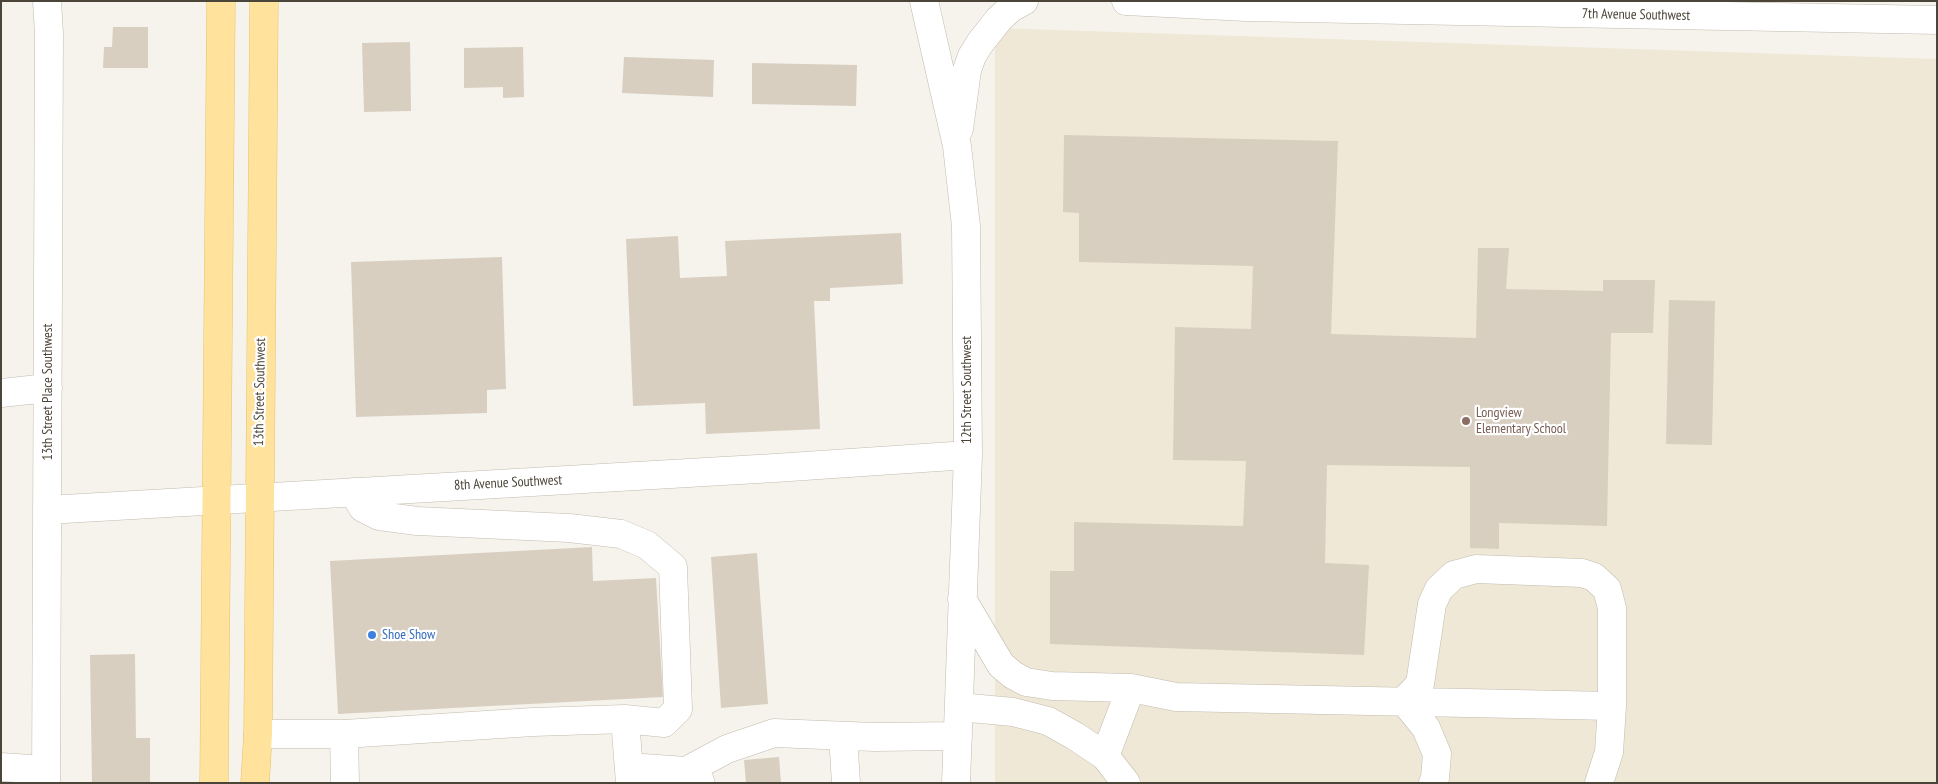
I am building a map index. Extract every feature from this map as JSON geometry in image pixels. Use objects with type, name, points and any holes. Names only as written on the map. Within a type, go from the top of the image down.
[{"type":"main road","points":[[214,783],[221,1]]},
{"type":"main road","name":"13th Street Southwest","points":[[255,783],[258,734],[264,1]]},
{"type":"street","name":"13th Street Place Southwest","points":[[46,776],[49,34],[47,1]]},
{"type":"street","name":"12th Street Southwest","points":[[924,1],[957,146],[966,226],[968,455],[956,783]]},
{"type":"street","points":[[957,146],[968,70],[972,56],[999,19],[1011,8],[1024,1]]},
{"type":"street","name":"7th Avenue Southwest","points":[[1126,1],[1256,7],[1853,10],[1937,20]]},
{"type":"street","points":[[1,393],[48,388]]},
{"type":"street","name":"8th Avenue Southwest","points":[[47,510],[968,455]]},
{"type":"street","points":[[258,734],[344,734],[533,722],[625,719],[664,723],[678,709],[673,567],[647,545],[621,534],[569,528],[417,521],[379,516],[363,508],[353,492]]},
{"type":"street","points":[[1404,701],[1420,684],[1432,604],[1439,589],[1454,576],[1476,569],[1582,573],[1594,577],[1607,589],[1612,608],[1612,706],[1609,752],[1599,783]]},
{"type":"street","points":[[962,599],[1001,665],[1013,676],[1026,682],[1052,686],[1131,688],[1176,697],[1612,706]]},
{"type":"street","points":[[1105,756],[1131,688]]},
{"type":"street","points":[[1404,701],[1426,728],[1436,754],[1433,783]]},
{"type":"street","points":[[959,708],[1013,712],[1048,721],[1105,756],[1126,783]]},
{"type":"street","points":[[625,719],[630,775],[694,777],[727,749],[774,733],[875,737],[958,736]]},
{"type":"street","points":[[344,734],[345,783]]},
{"type":"street","points":[[842,736],[846,783]]},
{"type":"street","points":[[1,767],[46,776]]},
{"type":"shaded area","name":"Longview Elementary School","points":[[995,28],[1937,59],[1937,783],[995,783]]},
{"type":"building","points":[[113,27],[148,27],[148,68],[103,68],[104,47],[112,47]]},
{"type":"building","points":[[410,42],[411,111],[364,112],[362,43]]},
{"type":"building","points":[[523,47],[524,97],[503,98],[503,87],[464,88],[464,48]]},
{"type":"building","points":[[624,57],[714,60],[713,97],[622,93]]},
{"type":"building","points":[[752,63],[857,65],[856,106],[752,104]]},
{"type":"building","points":[[1064,135],[1338,141],[1331,334],[1476,338],[1478,248],[1509,248],[1506,289],[1603,291],[1603,280],[1655,280],[1653,333],[1611,333],[1607,526],[1499,523],[1499,549],[1470,548],[1470,467],[1327,465],[1325,563],[1369,565],[1364,655],[1050,644],[1050,571],[1074,571],[1074,522],[1243,526],[1246,461],[1173,460],[1175,327],[1251,329],[1253,266],[1079,262],[1079,213],[1063,212]]},
{"type":"building","points":[[901,233],[903,284],[830,288],[830,301],[814,301],[820,429],[706,434],[705,403],[633,406],[626,239],[678,236],[680,278],[727,276],[725,241]]},
{"type":"building","points":[[502,257],[506,389],[487,390],[487,413],[356,417],[351,262]]},
{"type":"building","points":[[1669,300],[1715,301],[1712,445],[1666,444]]},
{"type":"building","points":[[592,547],[593,581],[656,578],[663,697],[338,714],[330,561]]},
{"type":"building","points":[[757,553],[768,704],[721,708],[711,557]]},
{"type":"building","points":[[135,654],[136,738],[150,738],[150,783],[92,783],[90,655]]},
{"type":"building","points":[[779,757],[781,783],[746,783],[744,760]]},
{"type":"place","name":"Longview Elementary School","points":[[1466,421]]},
{"type":"place","name":"Shoe Show","points":[[372,635]]}]
